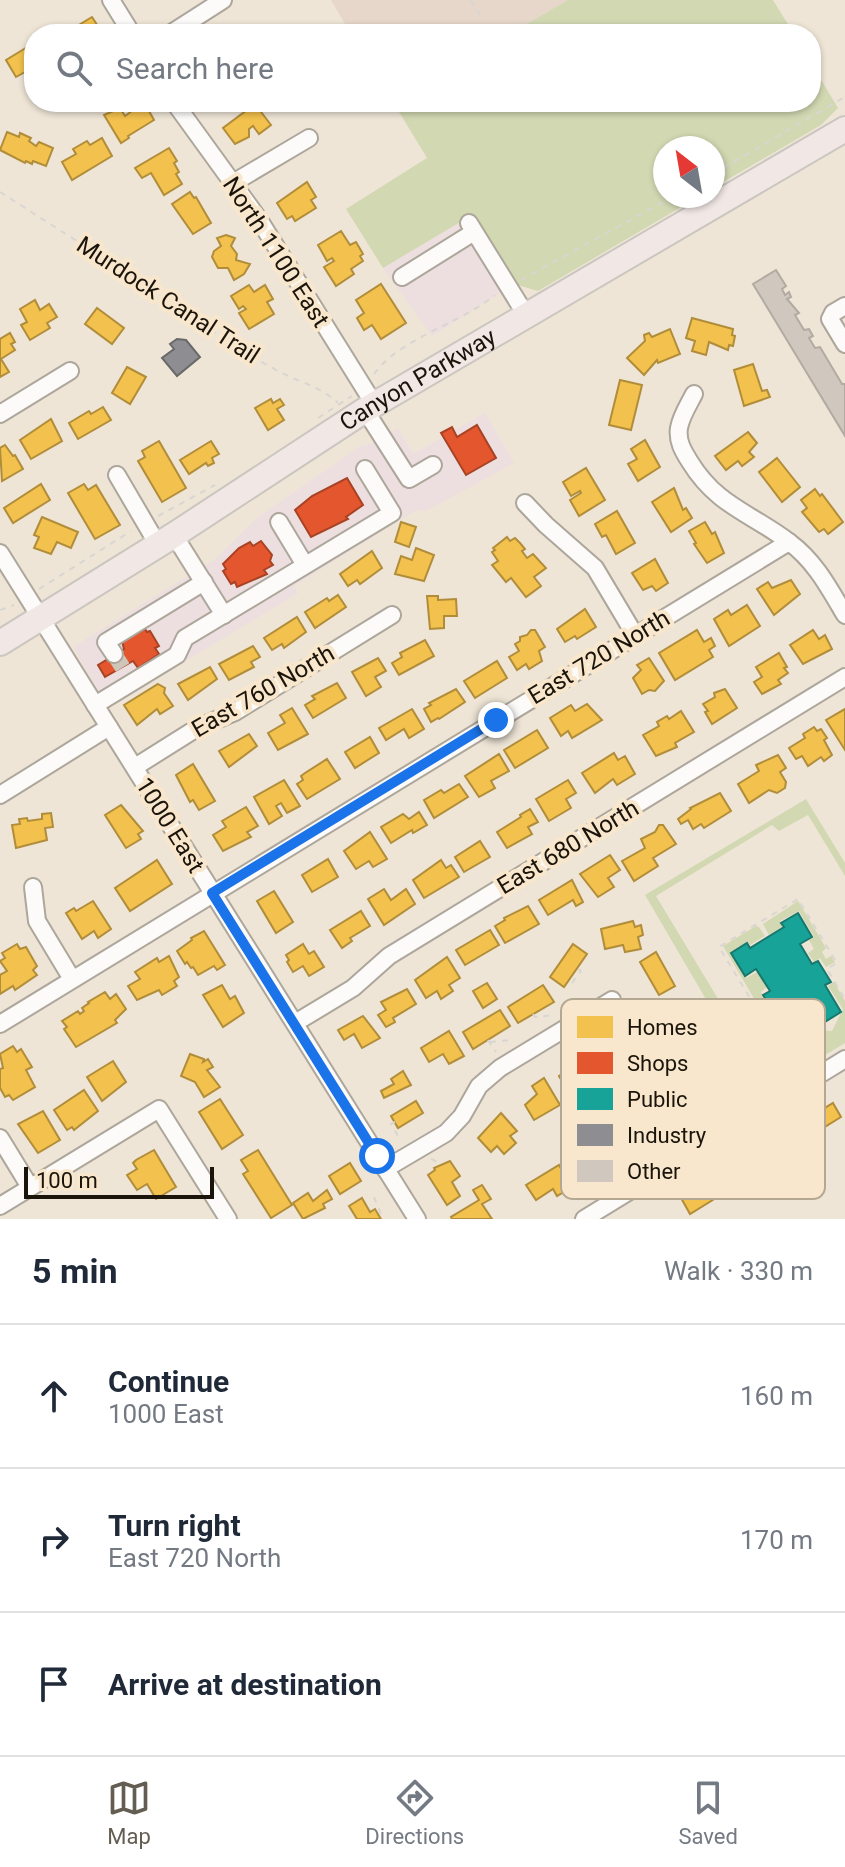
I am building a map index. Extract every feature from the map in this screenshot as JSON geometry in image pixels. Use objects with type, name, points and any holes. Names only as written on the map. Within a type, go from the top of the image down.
[{"type":"highway","name":"Canyon Parkway","points":[[0,643],[166,540],[364,403],[526,315],[845,129]]},
{"type":"street","points":[[111,0],[126,24]]},
{"type":"street","points":[[186,24],[223,0]]},
{"type":"street","name":"North 1100 East","points":[[181,112],[277,248],[409,479],[433,465]]},
{"type":"street","points":[[233,183],[309,138]]},
{"type":"street","points":[[402,277],[472,228],[526,315]]},
{"type":"street","points":[[845,306],[833,313],[830,319],[845,344]]},
{"type":"street","points":[[0,414],[70,371]]},
{"type":"street","points":[[694,394],[679,430],[683,450],[690,463],[722,500],[789,542],[820,573],[845,615]]},
{"type":"street","points":[[95,705],[123,669],[177,655],[185,638],[392,513],[365,469]]},
{"type":"street","points":[[117,475],[145,523],[166,540],[204,582],[224,615]]},
{"type":"street","points":[[525,503],[595,568],[635,635]]},
{"type":"street","points":[[279,522],[305,565]]},
{"type":"street","name":"East 720 North","points":[[0,1024],[789,542]]},
{"type":"street","name":"1000 East","points":[[0,553],[417,1219]]},
{"type":"street","points":[[123,669],[106,642],[204,582]]},
{"type":"street","name":"East 760 North","points":[[135,767],[197,728],[236,712],[392,615]]},
{"type":"street","name":"East 680 North","points":[[295,1023],[353,988],[389,956],[845,677]]},
{"type":"street","points":[[0,795],[109,727]]},
{"type":"street","points":[[33,887],[37,921],[72,979]]},
{"type":"street","points":[[385,1169],[453,1126],[479,1086],[500,1068],[561,1031]]},
{"type":"street","points":[[825,1071],[845,1059]]},
{"type":"street","points":[[0,1206],[159,1109],[228,1219]]},
{"type":"street","points":[[0,1138],[30,1187]]},
{"type":"street","points":[[584,1219],[617,1199]]},
{"type":"path","points":[[471,0],[482,18]]},
{"type":"path","points":[[821,111],[845,97]]},
{"type":"path","points":[[725,167],[819,112]]},
{"type":"path","name":"Murdock Canal Trail","points":[[0,192],[191,314],[219,337],[283,373],[326,392],[339,404]]},
{"type":"path","points":[[314,420],[339,404],[364,403]]},
{"type":"path","points":[[38,591],[145,523],[217,484]]},
{"type":"path","points":[[0,610],[17,604]]},
{"type":"path","points":[[751,999],[719,947],[798,899],[837,963],[827,969],[845,999]]},
{"type":"path","points":[[572,983],[581,971],[577,968]]},
{"type":"path","points":[[533,1014],[535,1017],[555,1015]]},
{"type":"path","points":[[498,1056],[489,1041],[511,1040]]},
{"type":"path","points":[[395,1122],[391,1124],[409,1154]]},
{"type":"path","points":[[374,1197],[383,1219]]},
{"type":"shaded area","points":[[331,0],[568,0],[526,24],[345,24]]},
{"type":"shaded area","points":[[472,215],[514,284],[432,336],[383,268]]},
{"type":"shaded area","points":[[485,413],[514,463],[426,511],[416,510],[294,586],[298,593],[108,708],[73,647],[214,560],[257,518],[361,446],[373,443],[398,428],[413,454]]},
{"type":"green space","points":[[568,0],[773,0],[788,24],[526,24]]},
{"type":"green space","points":[[821,80],[838,108],[821,125],[725,181],[725,136],[653,136],[653,208],[680,208],[538,291],[514,284],[472,215],[383,268],[346,209],[427,158],[399,112],[821,112]]},
{"type":"green space","points":[[806,799],[845,863],[845,876],[808,815],[779,831],[772,825],[656,896],[718,999],[706,999],[645,895]]},
{"type":"green space","points":[[798,901],[826,948],[822,952],[826,959],[831,956],[835,962],[826,967],[820,958],[814,962],[808,953],[814,949],[809,940],[814,937],[799,911],[780,921],[783,926],[769,935],[763,924]]},
{"type":"green space","points":[[759,927],[765,936],[750,945],[748,941],[731,952],[746,978],[757,972],[767,987],[761,992],[765,999],[754,999],[723,946]]},
{"type":"green space","points":[[834,982],[845,1001],[845,1043],[825,1055],[825,1031],[832,1031],[843,1009],[828,986]]},
{"type":"building: Homes","points":[[92,17],[97,24],[80,24]]},
{"type":"building: Homes","points":[[24,49],[24,73],[16,77],[6,60]]},
{"type":"building: Homes","points":[[122,112],[125,116],[130,112],[150,112],[154,120],[121,143],[104,115]]},
{"type":"building: Homes","points":[[244,112],[261,112],[271,125],[259,134],[253,126],[249,129],[249,137],[235,144],[223,128]]},
{"type":"building: Homes","points":[[7,132],[31,138],[29,141],[36,146],[39,142],[53,148],[46,166],[33,161],[32,164],[25,163],[0,150]]},
{"type":"building: Homes","points":[[102,138],[112,156],[72,180],[62,162],[76,154],[73,149],[87,141],[90,145]]},
{"type":"building: Homes","points":[[169,148],[177,161],[174,163],[179,172],[176,174],[182,184],[164,195],[151,173],[142,178],[135,168]]},
{"type":"building: Homes","points":[[307,182],[316,197],[311,200],[316,208],[295,221],[292,216],[287,219],[277,203]]},
{"type":"building: Homes","points":[[190,192],[211,223],[193,234],[172,204]]},
{"type":"building: Homes","points":[[341,231],[350,245],[356,242],[363,254],[360,256],[363,261],[351,269],[354,274],[336,286],[324,267],[334,261],[332,258],[327,261],[318,245]]},
{"type":"building: Homes","points":[[226,235],[235,238],[231,246],[237,254],[236,260],[250,264],[244,274],[234,280],[228,268],[218,268],[212,257],[221,246],[217,238]]},
{"type":"building: Homes","points":[[381,284],[406,323],[381,339],[372,325],[364,330],[357,318],[364,313],[356,300]]},
{"type":"building: Homes","points":[[249,285],[254,292],[265,285],[273,299],[267,302],[274,314],[249,329],[239,313],[246,309],[243,306],[239,309],[231,296]]},
{"type":"building: Homes","points":[[35,300],[40,310],[49,304],[57,317],[47,323],[50,328],[30,340],[21,325],[27,322],[20,309]]},
{"type":"building: Homes","points":[[97,308],[124,328],[112,344],[85,324]]},
{"type":"building: Homes","points":[[692,318],[733,329],[733,346],[729,345],[728,350],[709,342],[706,355],[692,351],[695,341],[686,338]]},
{"type":"building: Homes","points":[[670,329],[680,354],[658,363],[657,360],[644,375],[627,358],[645,341],[644,335],[649,333],[652,337]]},
{"type":"building: Homes","points":[[10,333],[15,350],[1,359],[9,372],[0,377],[0,339]]},
{"type":"building: Homes","points":[[753,364],[762,391],[767,390],[770,397],[744,406],[734,370]]},
{"type":"building: Homes","points":[[127,367],[146,377],[130,404],[112,393]]},
{"type":"building: Homes","points":[[620,380],[642,385],[631,430],[609,425]]},
{"type":"building: Homes","points":[[271,399],[273,403],[280,399],[284,405],[277,409],[284,420],[268,430],[255,408]]},
{"type":"building: Homes","points":[[103,407],[111,420],[78,439],[69,423]]},
{"type":"building: Homes","points":[[51,419],[62,441],[31,459],[20,440]]},
{"type":"building: Homes","points":[[748,432],[757,443],[749,452],[754,457],[742,466],[738,461],[726,470],[715,456]]},
{"type":"building: Homes","points":[[645,440],[660,467],[638,481],[628,464],[637,459],[631,449]]},
{"type":"building: Homes","points":[[159,441],[186,488],[162,502],[138,461],[145,457],[142,451]]},
{"type":"building: Homes","points":[[211,441],[219,454],[212,458],[214,463],[208,466],[206,463],[189,474],[180,460]]},
{"type":"building: Homes","points":[[5,445],[23,469],[2,481],[0,448]]},
{"type":"building: Homes","points":[[777,458],[800,487],[782,502],[759,472]]},
{"type":"building: Homes","points":[[586,468],[605,500],[579,516],[570,500],[581,493],[571,496],[563,482]]},
{"type":"building: Homes","points":[[41,484],[50,500],[13,523],[4,508]]},
{"type":"building: Homes","points":[[84,484],[88,490],[96,485],[120,525],[95,539],[68,493]]},
{"type":"building: Homes","points":[[674,488],[683,510],[686,508],[692,518],[671,532],[652,502]]},
{"type":"building: Homes","points":[[815,489],[843,522],[828,534],[824,529],[819,532],[802,512],[807,508],[801,500]]},
{"type":"building: Homes","points":[[617,511],[635,543],[616,554],[606,535],[602,537],[595,524]]},
{"type":"building: Homes","points":[[42,517],[78,532],[71,548],[57,542],[51,554],[34,548],[39,537],[34,535]]},
{"type":"building: Homes","points":[[401,522],[416,527],[409,547],[395,542]]},
{"type":"building: Homes","points":[[705,522],[712,534],[715,532],[724,553],[707,563],[689,531]]},
{"type":"building: Homes","points":[[507,537],[510,541],[515,538],[525,549],[522,551],[527,558],[533,554],[546,568],[534,577],[541,586],[526,597],[511,578],[506,582],[492,565],[498,561],[493,548]]},
{"type":"building: Homes","points":[[416,548],[434,555],[424,581],[395,574],[401,556],[412,560]]},
{"type":"building: Homes","points":[[372,551],[382,568],[360,584],[357,580],[348,586],[340,574]]},
{"type":"building: Homes","points":[[655,559],[668,583],[656,591],[652,586],[643,590],[632,573]]},
{"type":"building: Homes","points":[[791,580],[800,594],[774,615],[757,589],[768,582],[772,588]]},
{"type":"building: Homes","points":[[338,595],[346,607],[315,628],[305,612]]},
{"type":"building: Homes","points":[[427,596],[438,596],[438,600],[456,599],[457,616],[444,616],[444,628],[430,629]]},
{"type":"building: Homes","points":[[747,605],[760,626],[729,646],[714,619],[728,610],[731,615]]},
{"type":"building: Homes","points":[[585,609],[596,627],[577,639],[575,636],[565,642],[557,629]]},
{"type":"building: Homes","points":[[297,617],[306,632],[284,648],[282,644],[272,650],[264,638]]},
{"type":"building: Homes","points":[[535,630],[545,647],[539,651],[542,661],[529,669],[526,664],[517,670],[509,657],[519,651],[515,644],[520,637]]},
{"type":"building: Homes","points":[[697,630],[704,642],[711,638],[715,646],[709,650],[713,657],[675,680],[659,653]]},
{"type":"building: Homes","points":[[813,630],[819,639],[825,635],[832,649],[803,664],[790,645]]},
{"type":"building: Homes","points":[[425,640],[434,656],[399,675],[392,663],[402,657],[400,653]]},
{"type":"building: Homes","points":[[253,646],[260,657],[251,662],[254,667],[229,680],[219,664]]},
{"type":"building: Homes","points":[[779,653],[788,673],[778,680],[781,684],[762,694],[754,682],[762,677],[756,667]]},
{"type":"building: Homes","points":[[378,658],[386,671],[375,677],[381,687],[366,696],[352,672]]},
{"type":"building: Homes","points":[[649,658],[664,681],[655,691],[642,694],[633,678],[641,670],[637,665]]},
{"type":"building: Homes","points":[[497,661],[507,678],[475,698],[464,681]]},
{"type":"building: Homes","points":[[210,667],[217,679],[188,700],[178,684]]},
{"type":"building: Homes","points":[[337,683],[346,698],[313,718],[305,705],[315,699],[312,696]]},
{"type":"building: Homes","points":[[158,684],[165,688],[164,693],[173,706],[160,714],[157,709],[137,725],[124,705]]},
{"type":"building: Homes","points":[[456,689],[465,702],[431,722],[424,709],[431,705],[429,703]]},
{"type":"building: Homes","points":[[725,689],[737,708],[712,724],[703,704],[715,697],[714,693]]},
{"type":"building: Homes","points":[[587,704],[602,720],[572,738],[568,731],[561,736],[550,718],[571,705],[575,711]]},
{"type":"building: Homes","points":[[292,708],[308,734],[278,750],[268,733],[285,723],[280,715]]},
{"type":"building: Homes","points":[[412,709],[424,729],[409,738],[404,729],[386,740],[379,728]]},
{"type":"building: Homes","points":[[845,709],[845,750],[826,720]]},
{"type":"building: Homes","points":[[681,711],[694,732],[675,743],[677,747],[656,756],[643,735],[659,726],[657,722]]},
{"type":"building: Homes","points":[[814,727],[817,731],[821,729],[827,738],[824,740],[832,755],[824,761],[821,757],[808,766],[802,756],[796,759],[789,748],[805,738],[803,734]]},
{"type":"building: Homes","points":[[537,730],[548,748],[515,768],[504,750]]},
{"type":"building: Homes","points":[[249,734],[257,746],[229,767],[219,751]]},
{"type":"building: Homes","points":[[370,737],[379,753],[355,768],[345,752]]},
{"type":"building: Homes","points":[[614,753],[618,760],[625,756],[635,774],[617,785],[613,779],[595,793],[582,773]]},
{"type":"building: Homes","points":[[499,754],[509,771],[491,781],[495,788],[479,797],[465,776]]},
{"type":"building: Homes","points":[[778,755],[786,768],[780,772],[786,782],[785,788],[777,793],[769,790],[749,803],[738,784],[759,771],[756,765]]},
{"type":"building: Homes","points":[[327,759],[340,779],[307,799],[297,784],[303,780],[301,776]]},
{"type":"building: Homes","points":[[193,764],[215,801],[199,810],[193,800],[190,802],[176,775]]},
{"type":"building: Homes","points":[[284,780],[300,806],[287,813],[281,803],[276,806],[282,816],[269,824],[254,797]]},
{"type":"building: Homes","points":[[568,780],[576,793],[566,799],[571,808],[549,821],[536,799]]},
{"type":"building: Homes","points":[[459,784],[468,797],[434,818],[424,800]]},
{"type":"building: Homes","points":[[720,793],[731,811],[704,828],[701,824],[693,829],[688,820],[681,824],[678,819],[690,808]]},
{"type":"building: Homes","points":[[121,805],[143,831],[138,834],[141,839],[126,848],[105,815]]},
{"type":"building: Homes","points":[[246,807],[258,826],[247,832],[251,837],[223,851],[213,835],[226,827],[222,821]]},
{"type":"building: Homes","points":[[530,809],[538,822],[528,827],[532,834],[507,848],[497,832]]},
{"type":"building: Homes","points":[[419,812],[427,825],[391,843],[381,827],[403,814],[409,819]]},
{"type":"building: Homes","points":[[51,813],[53,827],[45,828],[47,840],[16,848],[12,825],[20,824],[19,819],[42,819],[42,814]]},
{"type":"building: Homes","points":[[659,825],[663,825],[676,844],[653,858],[658,866],[634,881],[622,861],[645,848],[641,839],[655,832]]},
{"type":"building: Homes","points":[[370,832],[387,859],[373,867],[369,861],[356,869],[344,851]]},
{"type":"building: Homes","points":[[480,841],[490,857],[464,872],[455,857]]},
{"type":"building: Homes","points":[[610,855],[620,870],[608,878],[614,887],[598,897],[580,874]]},
{"type":"building: Homes","points":[[328,859],[338,877],[312,892],[302,875]]},
{"type":"building: Homes","points":[[157,860],[172,884],[130,911],[115,888]]},
{"type":"building: Homes","points":[[441,860],[446,868],[451,865],[459,877],[424,898],[413,880]]},
{"type":"building: Homes","points":[[572,880],[583,902],[576,906],[573,900],[548,915],[539,900]]},
{"type":"building: Homes","points":[[384,889],[391,900],[406,889],[415,904],[384,925],[368,899]]},
{"type":"building: Homes","points":[[274,891],[293,922],[276,933],[257,901]]},
{"type":"building: Homes","points":[[93,901],[111,929],[98,938],[94,931],[82,939],[66,913]]},
{"type":"building: Homes","points":[[528,906],[539,924],[505,943],[495,926]]},
{"type":"building: Homes","points":[[361,911],[370,926],[350,938],[352,941],[342,948],[330,930]]},
{"type":"building: Homes","points":[[633,921],[635,927],[641,925],[643,935],[638,937],[641,949],[625,952],[623,945],[605,949],[601,929]]},
{"type":"building: Homes","points":[[490,930],[499,945],[465,965],[456,950]]},
{"type":"building: Homes","points":[[204,931],[225,965],[217,970],[214,966],[198,975],[193,967],[187,962],[185,964],[177,951]]},
{"type":"building: Homes","points":[[17,944],[20,949],[26,947],[37,966],[33,970],[37,975],[15,990],[13,986],[0,994],[0,975],[7,971],[0,961],[5,958],[2,953]]},
{"type":"building: Homes","points":[[303,944],[309,954],[314,951],[324,967],[309,976],[303,966],[293,972],[287,962],[286,955]]},
{"type":"building: Homes","points":[[573,944],[587,954],[564,987],[550,977]]},
{"type":"building: Homes","points":[[656,952],[675,986],[659,995],[640,962]]},
{"type":"building: Homes","points":[[169,956],[179,977],[174,981],[177,986],[162,995],[159,990],[137,1000],[128,986],[140,979],[135,972],[157,958],[159,962]]},
{"type":"building: Homes","points":[[447,957],[460,978],[449,985],[453,991],[441,999],[437,991],[426,998],[415,980]]},
{"type":"building: Homes","points":[[487,983],[497,999],[483,1008],[473,991]]},
{"type":"building: Homes","points":[[222,985],[230,999],[235,996],[244,1013],[223,1027],[203,995]]},
{"type":"building: Homes","points":[[543,985],[554,1002],[518,1023],[508,1007]]},
{"type":"building: Homes","points":[[407,989],[416,1004],[393,1018],[395,1022],[386,1027],[378,1015],[386,1010],[381,1002]]},
{"type":"building: Homes","points":[[105,992],[110,999],[116,994],[126,1009],[115,1020],[117,1023],[76,1047],[62,1021],[78,1011],[80,1014],[88,1002]]},
{"type":"building: Homes","points":[[500,1010],[510,1026],[473,1049],[463,1032]]},
{"type":"building: Homes","points":[[363,1016],[380,1038],[362,1048],[354,1034],[344,1040],[338,1030]]},
{"type":"building: Homes","points":[[449,1031],[464,1056],[449,1064],[443,1054],[429,1062],[421,1048]]},
{"type":"building: Homes","points":[[13,1046],[17,1052],[21,1049],[32,1067],[26,1070],[35,1087],[13,1100],[9,1095],[5,1097],[0,1088],[0,1069],[3,1068],[0,1054]]},
{"type":"building: Homes","points":[[190,1054],[204,1059],[203,1062],[208,1059],[213,1067],[207,1070],[220,1087],[204,1097],[195,1082],[181,1076]]},
{"type":"building: Homes","points":[[113,1061],[126,1082],[102,1101],[87,1077]]},
{"type":"building: Homes","points":[[403,1071],[411,1085],[384,1098],[381,1091],[394,1084],[391,1079]]},
{"type":"building: Homes","points":[[544,1078],[560,1105],[534,1120],[525,1105],[537,1094],[532,1086]]},
{"type":"building: Homes","points":[[84,1090],[98,1111],[74,1130],[72,1127],[67,1130],[54,1110]]},
{"type":"building: Homes","points":[[220,1099],[243,1135],[222,1149],[199,1112]]},
{"type":"building: Homes","points":[[416,1101],[423,1113],[398,1128],[391,1116]]},
{"type":"building: Homes","points":[[833,1103],[841,1117],[825,1127],[825,1108]]},
{"type":"building: Homes","points":[[43,1111],[60,1140],[38,1153],[18,1124]]},
{"type":"building: Homes","points":[[501,1113],[517,1131],[510,1136],[516,1143],[504,1154],[497,1146],[491,1152],[478,1138]]},
{"type":"building: Homes","points":[[154,1150],[176,1187],[156,1199],[147,1184],[137,1190],[127,1175],[137,1169],[133,1163],[136,1160]]},
{"type":"building: Homes","points":[[258,1150],[292,1205],[271,1218],[243,1174],[248,1171],[241,1160]]},
{"type":"building: Homes","points":[[450,1161],[460,1176],[452,1182],[460,1196],[447,1205],[428,1175],[434,1168]]},
{"type":"building: Homes","points":[[350,1163],[361,1181],[340,1194],[329,1176]]},
{"type":"building: Homes","points":[[559,1165],[561,1168],[561,1194],[557,1196],[553,1189],[536,1200],[526,1185]]},
{"type":"building: Homes","points":[[482,1185],[491,1199],[482,1204],[492,1219],[452,1219],[479,1200],[473,1190]]},
{"type":"building: Homes","points":[[327,1190],[332,1199],[323,1204],[325,1208],[303,1219],[293,1203],[308,1193],[313,1201]]},
{"type":"building: Homes","points":[[362,1198],[370,1212],[375,1209],[381,1219],[357,1219],[349,1206]]},
{"type":"building: Homes","points":[[682,1199],[714,1199],[690,1214]]},
{"type":"building: Shops","points":[[477,425],[496,458],[466,475],[441,433],[452,427],[457,437]]},
{"type":"building: Shops","points":[[347,478],[363,505],[346,517],[348,519],[311,537],[295,510],[312,496]]},
{"type":"building: Shops","points":[[261,541],[272,555],[270,561],[273,565],[264,570],[267,574],[237,587],[235,582],[231,584],[223,571],[226,569],[223,564],[239,548]]},
{"type":"building: Shops","points":[[145,629],[150,631],[159,646],[155,648],[159,654],[138,668],[133,661],[105,677],[98,665],[124,649],[122,641]]},
{"type":"building: Public","points":[[798,913],[812,937],[800,944],[812,964],[818,961],[831,982],[825,985],[841,1012],[825,1022],[825,999],[766,999],[763,995],[770,991],[756,969],[745,976],[731,953],[747,943],[750,948],[784,927],[781,923]]},
{"type":"building: Industry","points":[[177,339],[186,340],[200,357],[177,376],[162,358],[174,349],[170,344]]},
{"type":"building: Other","points":[[776,270],[786,286],[782,289],[785,295],[789,292],[791,297],[787,299],[799,313],[795,315],[804,330],[809,329],[813,336],[809,338],[815,348],[820,347],[842,384],[845,384],[845,436],[753,284]]},
{"type":"tunnel","points":[[114,654],[123,668]]},
{"type":"route","points":[[377,1156],[212,893],[496,720]]}]
